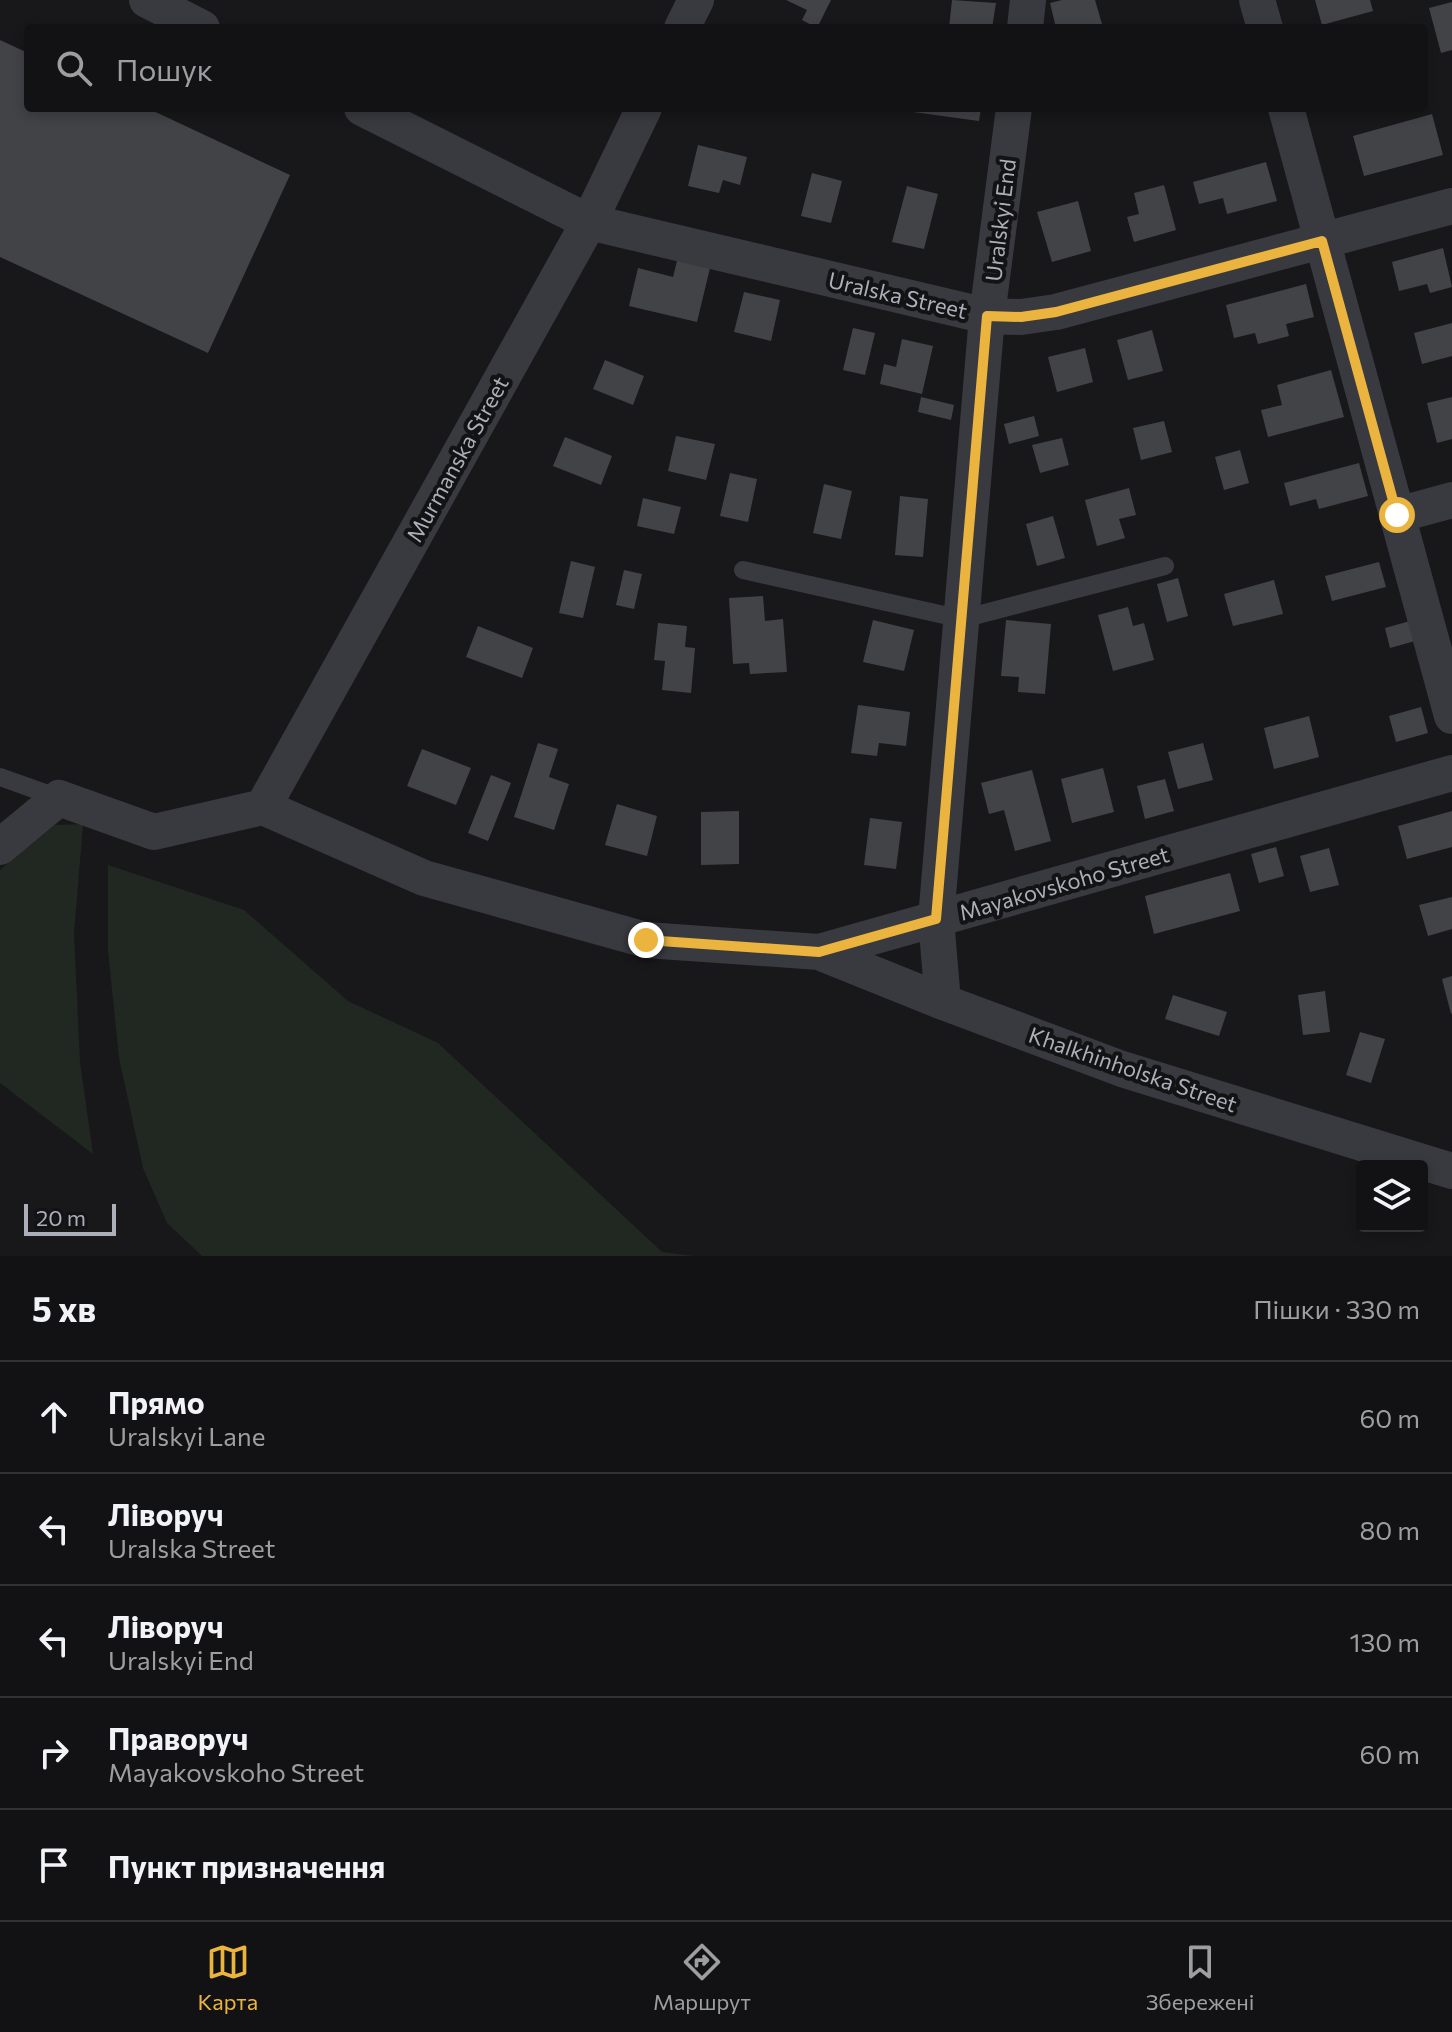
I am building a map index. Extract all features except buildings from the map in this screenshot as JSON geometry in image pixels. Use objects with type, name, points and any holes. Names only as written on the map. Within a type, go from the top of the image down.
[{"type":"street","points":[[147,0],[194,24]]},
{"type":"street","points":[[684,24],[696,0]]},
{"type":"street","points":[[1025,24],[1028,0]]},
{"type":"street","points":[[1257,0],[1264,24]]},
{"type":"street","name":"Uralska Street","points":[[370,112],[589,222],[987,316],[1021,317],[1056,312],[1452,206]]},
{"type":"street","name":"Murmanska Street","points":[[263,807],[589,222],[642,112]]},
{"type":"street","name":"Uralskyi End","points":[[943,1002],[936,919],[987,316],[1013,112]]},
{"type":"street","points":[[1287,112],[1452,716]]},
{"type":"street","points":[[1397,515],[1452,500]]},
{"type":"street","name":"Mayakovskoho Street","points":[[263,807],[424,878],[646,940],[819,952],[1452,773]]},
{"type":"street","points":[[0,847],[59,798],[154,832],[263,807]]},
{"type":"street","name":"Khalkhinholska Street","points":[[819,952],[1122,1069],[1452,1171]]},
{"type":"lane","points":[[743,570],[962,619],[1165,566]]},
{"type":"lane","points":[[0,777],[59,798]]},
{"type":"shaded area","points":[[83,824],[74,934],[80,1062],[93,1154],[0,1083],[0,870],[55,825]]},
{"type":"shaded area","points":[[108,865],[244,910],[348,1001],[438,1043],[662,1252],[694,1256],[202,1256],[167,1223],[143,1168],[119,1058],[108,950]]},
{"type":"route","points":[[646,940],[819,952],[936,919],[987,316],[1021,317],[1056,312],[1322,241],[1397,515]]}]
